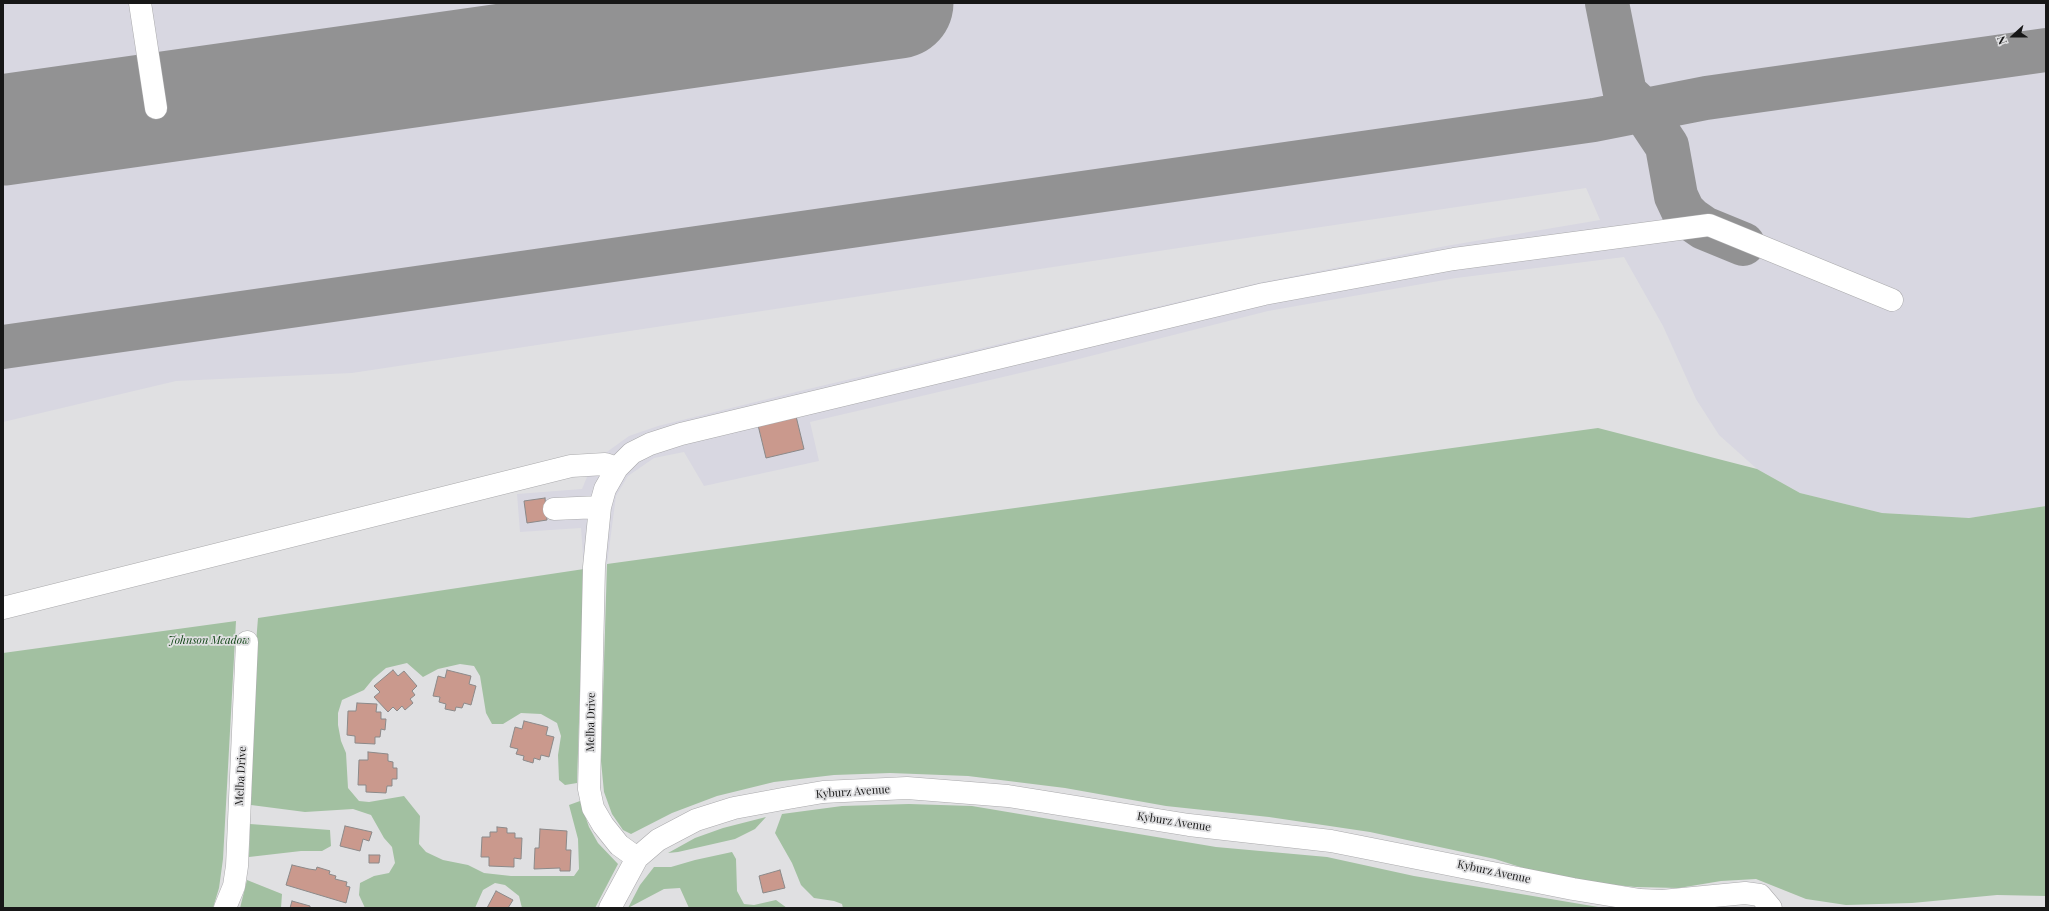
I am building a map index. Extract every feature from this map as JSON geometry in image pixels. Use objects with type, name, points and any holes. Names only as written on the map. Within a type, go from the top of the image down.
[{"type":"street","points":[[140,3],[156,108]]},
{"type":"street","name":"Melba Drive","points":[[637,858],[619,845],[603,825],[593,808],[589,789],[594,567],[600,507],[605,489],[616,468],[632,453],[650,444],[681,434],[1264,294],[1454,259],[1709,225],[1892,300]]},
{"type":"street","points":[[3,608],[571,466],[605,464],[616,468]]},
{"type":"street","points":[[554,509],[600,507]]},
{"type":"street","name":"Melba Drive","points":[[225,908],[234,886],[240,812],[247,642]]},
{"type":"street","name":"Kyburz Avenue","points":[[610,908],[637,858],[658,840],[696,820],[734,808],[823,792],[907,788],[1008,796],[1196,826],[1331,841],[1573,889],[1640,900],[1662,901],[1745,893],[1760,895],[1771,908]]},
{"type":"shaded area","points":[[3,3],[2046,3],[2046,506],[1969,518],[1882,513],[1800,493],[1757,469],[1719,435],[1696,399],[1663,326],[1624,257],[1456,278],[1268,311],[1063,363],[810,422],[819,461],[704,486],[684,452],[654,458],[628,476],[616,496],[607,564],[584,569],[581,528],[520,532],[517,494],[582,489],[593,462],[629,436],[658,426],[1258,283],[1446,246],[1600,220],[1586,188],[352,373],[176,381],[3,422]]},
{"type":"green space","points":[[1598,428],[1757,469],[1800,493],[1882,513],[1969,518],[2046,506],[2046,896],[1997,895],[1912,903],[1846,905],[1806,899],[1756,879],[1721,881],[1679,888],[1635,887],[1586,882],[1539,873],[1495,859],[1370,832],[1269,817],[1166,806],[1065,788],[968,776],[890,773],[834,775],[774,782],[717,796],[672,813],[631,834],[623,830],[612,814],[604,792],[601,761],[607,564]]},
{"type":"green space","points":[[584,569],[577,783],[565,785],[559,780],[558,755],[561,736],[557,723],[541,714],[521,713],[503,724],[492,724],[486,713],[480,676],[474,666],[460,664],[438,669],[423,677],[407,663],[386,668],[373,679],[364,690],[342,700],[338,713],[338,725],[341,741],[346,753],[348,788],[359,801],[369,802],[404,796],[420,816],[419,844],[426,852],[443,860],[468,865],[484,873],[511,876],[574,876],[579,869],[578,839],[569,805],[580,801],[589,827],[598,843],[618,864],[595,908],[522,908],[519,896],[505,885],[495,883],[483,890],[475,908],[365,908],[359,895],[360,883],[374,876],[389,873],[395,863],[392,847],[384,838],[371,815],[353,809],[305,812],[251,805],[258,618]]},
{"type":"green space","name":"Johnson Meadow","points":[[236,621],[223,859],[219,888],[213,908],[3,908],[3,653]]},
{"type":"green space","points":[[909,804],[972,806],[1216,847],[1327,857],[1414,876],[1604,908],[843,908],[842,904],[834,901],[814,898],[801,885],[792,863],[775,833],[782,814],[842,806]]},
{"type":"green space","points":[[766,817],[755,829],[735,839],[668,853],[695,838],[723,828]]},
{"type":"green space","points":[[250,824],[330,830],[331,846],[322,851],[301,851],[249,857]]},
{"type":"green space","points":[[732,852],[736,859],[737,891],[744,904],[754,905],[776,900],[787,908],[689,908],[680,888],[664,889],[628,908],[640,885],[654,867],[671,867]]},
{"type":"green space","points":[[247,880],[282,894],[281,908],[240,908]]},
{"type":"building","points":[[795,412],[804,449],[766,458],[757,421]]},
{"type":"building","points":[[545,498],[547,520],[527,523],[524,501]]},
{"type":"building","points":[[393,670],[398,676],[404,671],[417,686],[412,691],[415,695],[410,699],[413,703],[405,710],[402,706],[397,711],[393,707],[388,712],[374,697],[380,692],[374,686]]},
{"type":"building","points":[[447,670],[471,676],[469,684],[476,686],[471,705],[464,703],[462,708],[456,707],[455,711],[445,709],[446,704],[439,702],[440,697],[433,696],[438,676],[445,678]]},
{"type":"building","points":[[357,703],[377,704],[376,712],[381,712],[381,719],[386,719],[385,730],[381,729],[380,737],[375,737],[375,744],[355,743],[355,736],[347,735],[348,711],[356,711]]},
{"type":"building","points":[[524,721],[548,727],[546,735],[554,737],[549,757],[541,755],[540,760],[534,758],[533,763],[523,760],[524,756],[516,754],[518,749],[510,747],[515,727],[522,729]]},
{"type":"building","points":[[368,752],[388,754],[388,761],[393,762],[393,768],[397,768],[397,779],[392,779],[392,786],[387,786],[386,793],[366,792],[366,785],[358,785],[359,760],[368,760]]},
{"type":"building","points":[[345,826],[372,832],[369,841],[363,839],[360,851],[340,846]]},
{"type":"building","points":[[497,827],[507,828],[507,833],[515,833],[515,838],[522,838],[521,859],[514,858],[514,867],[489,866],[489,857],[481,857],[482,837],[490,837],[490,832],[497,832]]},
{"type":"building","points":[[540,829],[567,831],[566,850],[571,850],[570,871],[560,871],[560,868],[534,869],[535,848],[539,848]]},
{"type":"building","points":[[369,855],[380,855],[379,863],[369,863]]},
{"type":"building","points":[[292,865],[316,870],[317,867],[330,871],[329,874],[336,876],[335,879],[347,882],[346,886],[350,887],[346,903],[286,885]]},
{"type":"building","points":[[780,870],[785,888],[763,893],[759,876]]},
{"type":"building","points":[[496,891],[513,900],[508,908],[487,908]]},
{"type":"building","points":[[292,901],[310,906],[310,908],[290,908]]},
{"type":"taxiway","points":[[1607,3],[1625,93],[1643,110],[1667,146],[1676,196],[1683,211],[1704,228],[1743,244]]},
{"type":"taxiway","points":[[3,347],[1594,120],[1706,98],[2046,50]]},
{"type":"runway","points":[[3,130],[898,3]]}]
